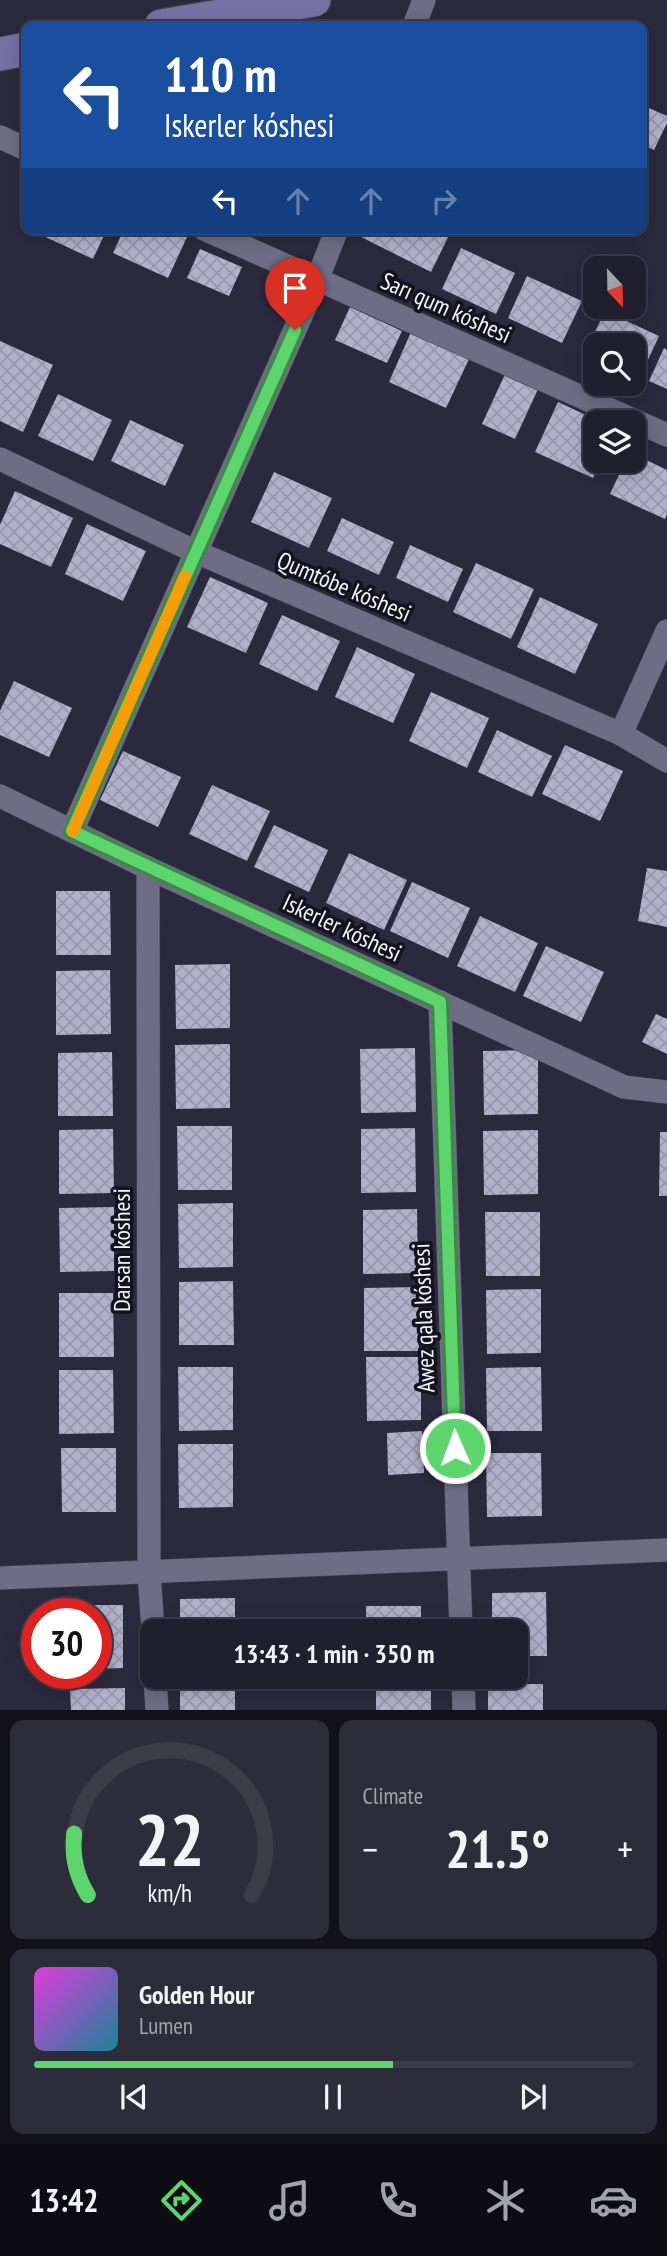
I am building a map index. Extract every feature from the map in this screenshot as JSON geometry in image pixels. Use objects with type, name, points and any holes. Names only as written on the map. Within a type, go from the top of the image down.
[{"type":"street","points":[[190,21],[314,0]]},
{"type":"street","points":[[416,21],[424,0]]},
{"type":"street","points":[[0,54],[21,50]]},
{"type":"street","points":[[0,137],[21,147]]},
{"type":"street","name":"Sarı qum kóshesi","points":[[217,235],[667,435]]},
{"type":"street","points":[[72,831],[335,235]]},
{"type":"street","name":"Qumtóbe kóshesi","points":[[0,459],[196,552],[621,734],[667,761]]},
{"type":"street","points":[[621,734],[667,631]]},
{"type":"street","name":"Iskerler kóshesi","points":[[0,796],[148,868],[624,1087],[667,1092]]},
{"type":"street","name":"Darsan kóshesi","points":[[148,868],[149,1572],[152,1619]]},
{"type":"street","name":"Awez qala kóshesi","points":[[440,1002],[461,1619]]},
{"type":"street","points":[[0,1578],[667,1550]]},
{"type":"street","points":[[156,1689],[157,1710]]},
{"type":"street","points":[[463,1689],[464,1710]]},
{"type":"building","points":[[647,107],[667,116],[667,123],[654,150],[647,147]]},
{"type":"building","points":[[41,235],[104,235],[93,259]]},
{"type":"building","points":[[121,235],[187,237],[168,278],[113,253]]},
{"type":"building","points":[[362,235],[449,235],[431,272],[361,237]]},
{"type":"building","points":[[461,248],[515,273],[496,314],[442,289]]},
{"type":"building","points":[[200,249],[242,267],[229,296],[187,278]]},
{"type":"building","points":[[527,276],[582,301],[562,343],[508,318]]},
{"type":"building","points":[[350,307],[402,331],[387,363],[335,340]]},
{"type":"building","points":[[601,319],[622,319],[659,336],[646,364],[646,333],[594,333]]},
{"type":"building","points":[[411,332],[469,359],[446,408],[389,382]]},
{"type":"building","points":[[0,341],[53,365],[23,432],[0,421]]},
{"type":"building","points":[[664,348],[667,350],[667,389],[649,381]]},
{"type":"building","points":[[506,372],[539,387],[515,439],[482,424]]},
{"type":"building","points":[[58,394],[112,420],[93,461],[38,436]]},
{"type":"building","points":[[558,402],[583,414],[583,473],[595,473],[593,478],[535,452]]},
{"type":"building","points":[[130,420],[184,445],[165,486],[111,461]]},
{"type":"building","points":[[646,460],[667,470],[665,519],[610,494],[620,473],[646,473]]},
{"type":"building","points":[[274,472],[332,498],[309,548],[251,522]]},
{"type":"building","points":[[15,491],[73,518],[51,567],[0,544],[0,525]]},
{"type":"building","points":[[342,518],[394,542],[379,575],[327,551]]},
{"type":"building","points":[[87,524],[146,551],[123,601],[65,574]]},
{"type":"building","points":[[410,545],[463,569],[448,602],[396,578]]},
{"type":"building","points":[[476,563],[534,589],[511,639],[453,612]]},
{"type":"building","points":[[210,577],[268,603],[246,653],[187,627]]},
{"type":"building","points":[[540,597],[598,624],[575,674],[517,647]]},
{"type":"building","points":[[282,615],[340,641],[317,691],[259,664]]},
{"type":"building","points":[[357,647],[415,674],[393,723],[335,697]]},
{"type":"building","points":[[14,681],[72,708],[49,757],[0,735],[0,711]]},
{"type":"building","points":[[431,692],[489,718],[467,768],[409,741]]},
{"type":"building","points":[[497,730],[552,756],[532,797],[478,772]]},
{"type":"building","points":[[565,745],[623,771],[600,821],[542,794]]},
{"type":"building","points":[[123,751],[181,777],[158,827],[100,800]]},
{"type":"building","points":[[212,785],[270,811],[247,861],[189,834]]},
{"type":"building","points":[[274,825],[328,850],[309,892],[254,867]]},
{"type":"building","points":[[349,853],[407,880],[384,930],[326,903]]},
{"type":"building","points":[[647,868],[667,871],[667,927],[638,921]]},
{"type":"building","points":[[412,882],[470,908],[448,958],[390,931]]},
{"type":"building","points":[[56,891],[110,891],[111,955],[56,955]]},
{"type":"building","points":[[480,916],[538,943],[515,992],[457,966]]},
{"type":"building","points":[[546,946],[604,972],[581,1022],[523,996]]},
{"type":"building","points":[[230,964],[230,1028],[176,1029],[175,965]]},
{"type":"building","points":[[110,970],[111,1034],[56,1035],[56,971]]},
{"type":"building","points":[[656,1014],[667,1019],[667,1054],[642,1042]]},
{"type":"building","points":[[230,1044],[230,1108],[176,1109],[175,1045]]},
{"type":"building","points":[[415,1048],[416,1112],[361,1113],[360,1049]]},
{"type":"building","points":[[538,1050],[538,1114],[484,1115],[483,1051]]},
{"type":"building","points":[[112,1052],[113,1116],[58,1116],[58,1053]]},
{"type":"building","points":[[177,1126],[232,1126],[232,1190],[178,1190]]},
{"type":"building","points":[[415,1128],[416,1192],[361,1193],[361,1129]]},
{"type":"building","points":[[113,1129],[114,1193],[59,1194],[59,1130]]},
{"type":"building","points":[[538,1130],[538,1194],[484,1195],[483,1131]]},
{"type":"building","points":[[660,1132],[667,1132],[667,1196],[659,1196]]},
{"type":"building","points":[[233,1203],[233,1267],[179,1268],[178,1204]]},
{"type":"building","points":[[114,1207],[114,1271],[60,1272],[59,1208]]},
{"type":"building","points":[[417,1209],[418,1273],[363,1274],[363,1210]]},
{"type":"building","points":[[485,1212],[540,1212],[540,1276],[486,1276]]},
{"type":"building","points":[[233,1281],[234,1345],[179,1345],[179,1282]]},
{"type":"building","points":[[418,1287],[419,1351],[364,1351],[364,1288]]},
{"type":"building","points":[[541,1289],[541,1353],[487,1354],[486,1290]]},
{"type":"building","points":[[59,1293],[113,1293],[114,1357],[59,1357]]},
{"type":"building","points":[[366,1357],[421,1357],[421,1420],[367,1421]]},
{"type":"building","points":[[178,1367],[233,1367],[233,1430],[179,1431]]},
{"type":"building","points":[[541,1367],[542,1431],[487,1431],[486,1368]]},
{"type":"building","points":[[59,1370],[113,1370],[114,1433],[59,1434]]},
{"type":"building","points":[[422,1431],[424,1473],[388,1475],[387,1433]]},
{"type":"building","points":[[178,1444],[233,1444],[233,1507],[179,1508]]},
{"type":"building","points":[[61,1448],[116,1448],[116,1512],[62,1512]]},
{"type":"building","points":[[486,1453],[541,1453],[542,1516],[487,1517]]},
{"type":"building","points":[[546,1592],[547,1656],[528,1656],[528,1619],[492,1619],[492,1593]]},
{"type":"building","points":[[235,1598],[235,1619],[180,1619],[180,1599]]},
{"type":"building","points":[[112,1605],[123,1605],[123,1668],[112,1668]]},
{"type":"building","points":[[366,1606],[421,1606],[421,1619],[366,1619]]},
{"type":"building","points":[[528,1684],[543,1684],[543,1710],[488,1710],[488,1689],[528,1689]]},
{"type":"building","points":[[125,1688],[125,1710],[71,1710],[70,1689]]},
{"type":"building","points":[[180,1689],[235,1689],[235,1710],[180,1710]]},
{"type":"building","points":[[376,1689],[431,1689],[431,1710],[376,1710]]},
{"type":"slow traffic","points":[[73,831],[185,576]]},
{"type":"route","points":[[295,330],[72,831],[440,1002],[455,1448]]}]
